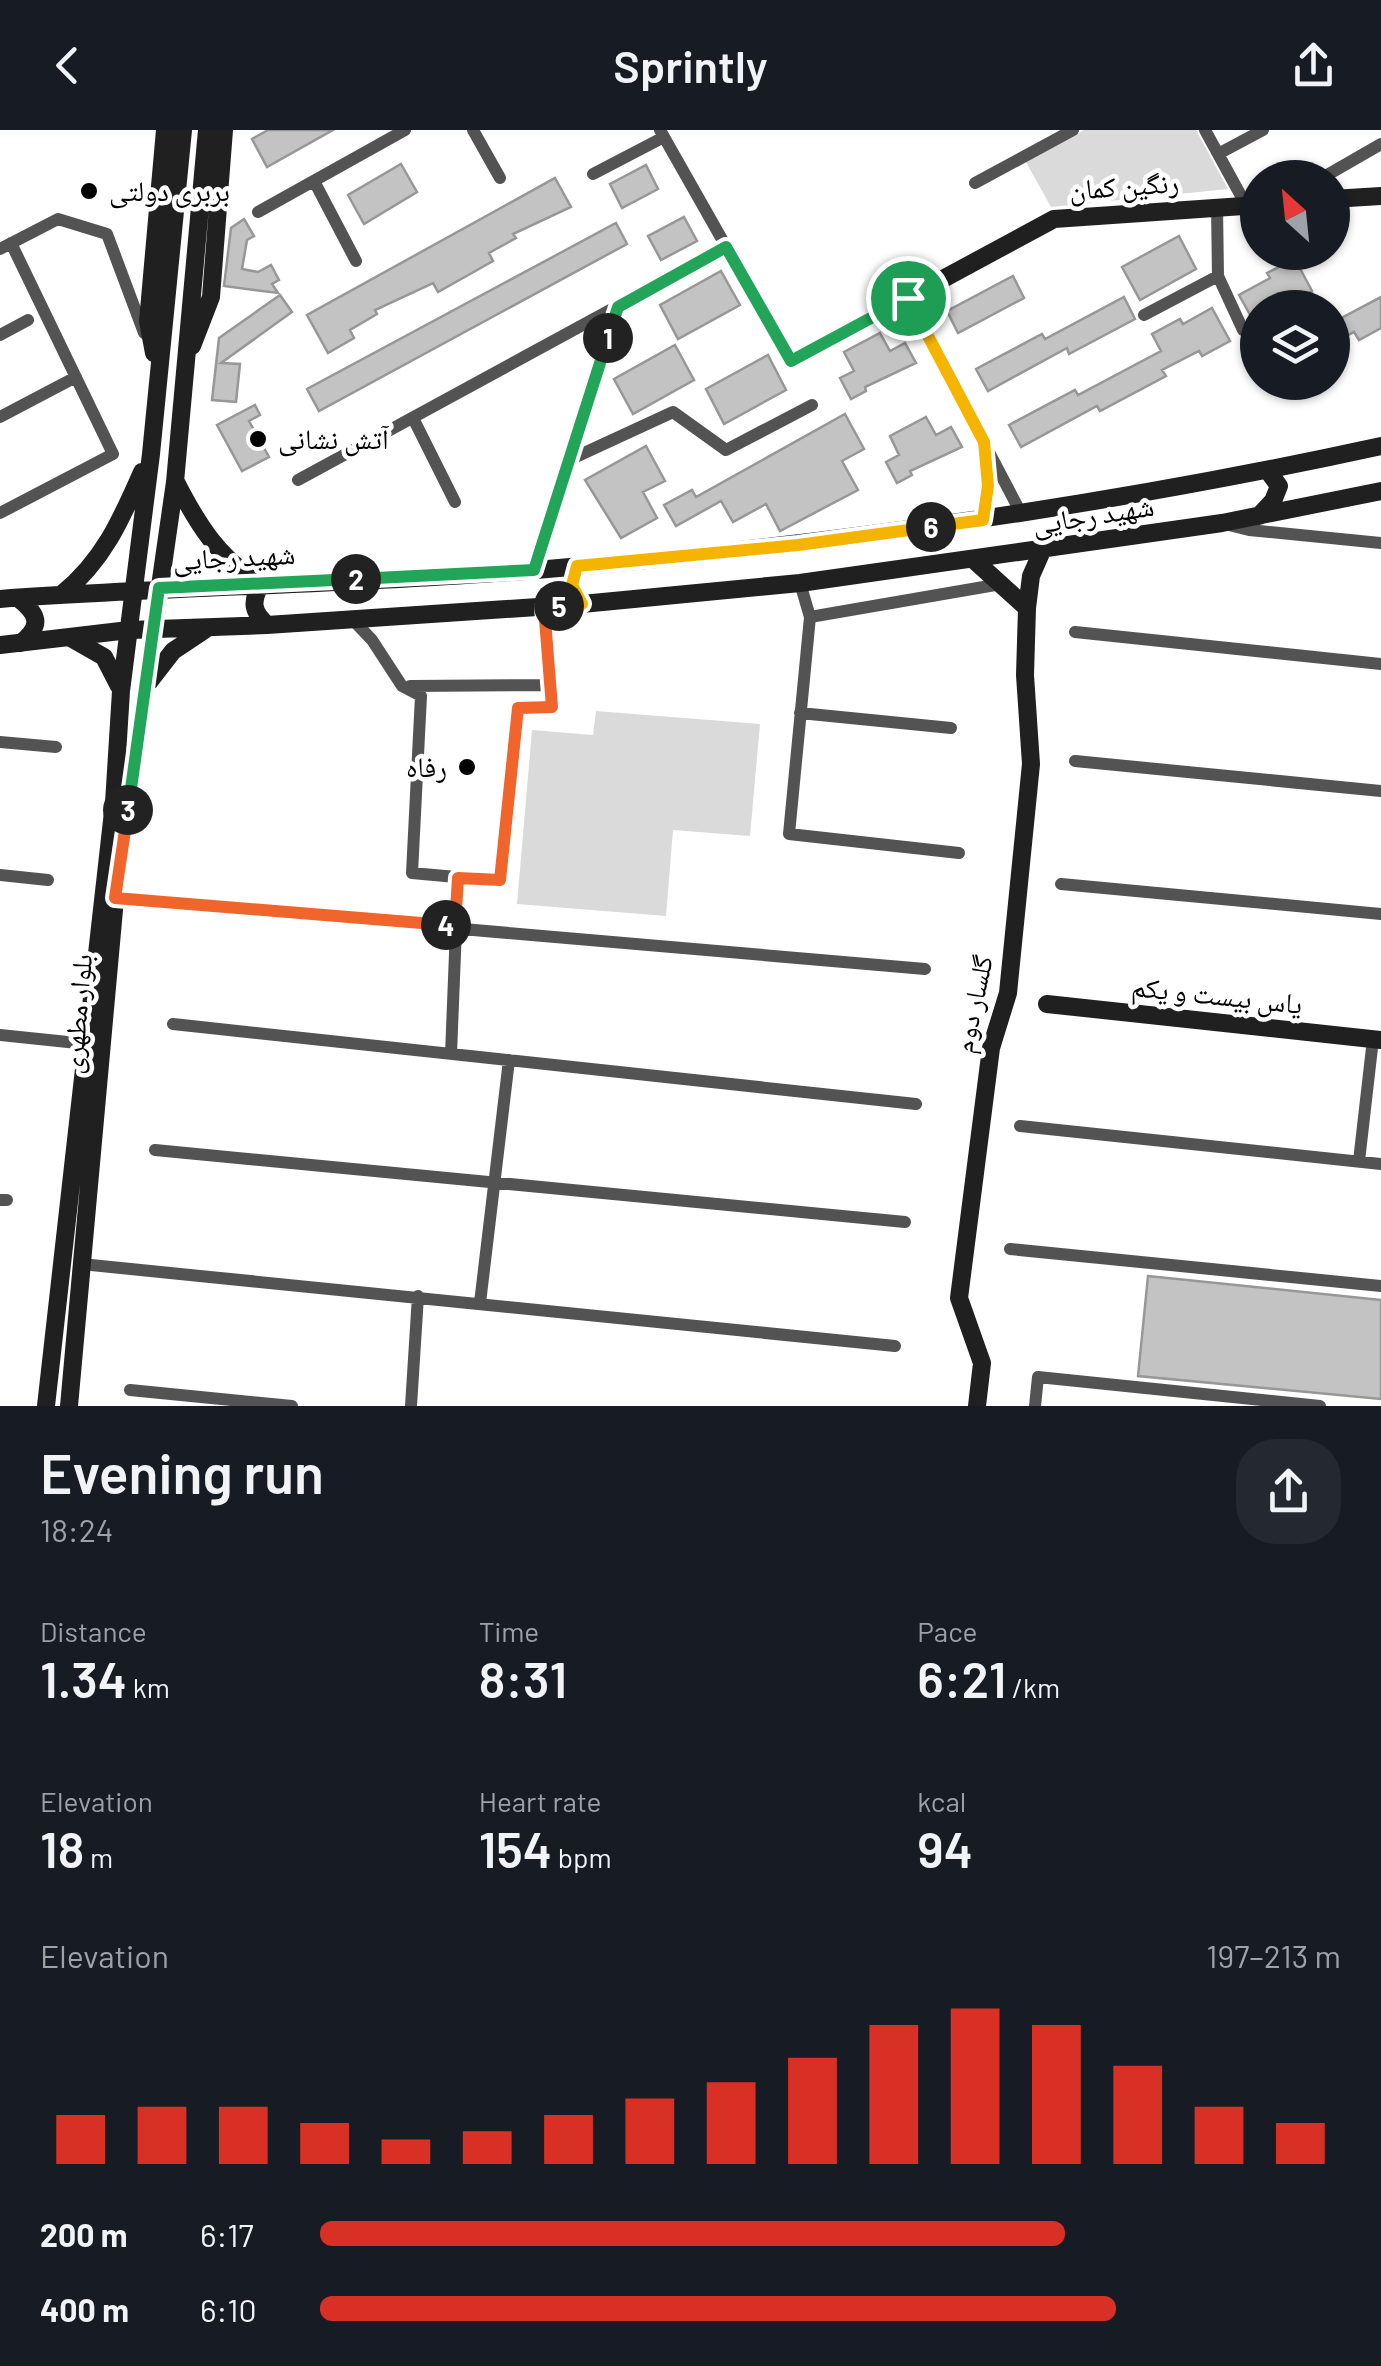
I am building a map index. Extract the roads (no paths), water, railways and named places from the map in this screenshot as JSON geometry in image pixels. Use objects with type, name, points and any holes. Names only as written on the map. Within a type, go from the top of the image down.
[{"type":"street","points":[[156,367],[148,321],[165,130]]},
{"type":"street","points":[[156,367],[183,130]]},
{"type":"street","name":"بلوار مطهری","points":[[68,1406],[115,898],[176,482],[207,130]]},
{"type":"street","points":[[183,369],[212,297],[224,130]]},
{"type":"street","points":[[258,212],[405,130]]},
{"type":"street","points":[[473,130],[500,178]]},
{"type":"street","points":[[976,183],[1073,130]]},
{"type":"street","points":[[1205,130],[1240,187]]},
{"type":"street","points":[[1218,154],[1262,130]]},
{"type":"street","points":[[592,174],[662,134],[791,361]]},
{"type":"street","points":[[1350,162],[1381,144]]},
{"type":"street","points":[[314,181],[356,261]]},
{"type":"street","points":[[1350,199],[1381,196]]},
{"type":"street","name":"رنگین کمان","points":[[791,361],[1054,218],[1240,206]]},
{"type":"street","points":[[1217,208],[1218,276],[1240,324]]},
{"type":"street","points":[[0,513],[112,454],[6,246],[58,219],[107,234],[156,367]]},
{"type":"street","points":[[298,480],[726,247]]},
{"type":"street","points":[[1144,315],[1218,276]]},
{"type":"street","points":[[908,298],[1022,514]]},
{"type":"street","points":[[534,570],[618,307]]},
{"type":"street","points":[[0,335],[28,320]]},
{"type":"street","points":[[582,326],[603,353]]},
{"type":"street","name":"بلوار مطهری","points":[[46,1406],[114,803],[121,692],[151,454],[156,367]]},
{"type":"street","points":[[0,417],[76,377]]},
{"type":"street","points":[[569,460],[673,412],[726,450],[812,405]]},
{"type":"street","points":[[413,418],[455,502]]},
{"type":"street","points":[[983,520],[988,486],[984,442]]},
{"type":"street","name":"شهید رجایی","points":[[134,589],[534,570],[798,545],[1022,514],[1381,446]]},
{"type":"street","points":[[62,594],[86,575],[112,539],[151,454]]},
{"type":"street","points":[[1259,516],[1273,501],[1279,486],[1268,470]]},
{"type":"street","points":[[176,482],[192,513],[231,566],[261,584],[253,605],[256,615],[267,625]]},
{"type":"street","name":"شهید رجایی","points":[[129,630],[544,607],[800,583],[1042,551],[1381,492]]},
{"type":"street","points":[[1222,522],[1249,530],[1381,543]]},
{"type":"street","name":"گلسار دوم","points":[[977,1406],[982,1363],[960,1298],[990,1048],[1008,993],[1031,764],[1025,675],[1027,608],[1031,576],[1042,551]]},
{"type":"street","points":[[974,560],[1027,608]]},
{"type":"street","points":[[577,566],[572,585],[582,604]]},
{"type":"street","points":[[800,583],[810,616],[789,834],[960,852]]},
{"type":"street","points":[[810,616],[1001,584]]},
{"type":"street","points":[[9,598],[134,589]]},
{"type":"street","points":[[9,598],[34,610],[38,620],[34,632],[21,643]]},
{"type":"street","points":[[353,620],[372,640],[402,686],[421,696],[412,874],[500,880],[518,708],[552,707],[544,607]]},
{"type":"street","points":[[146,686],[172,651],[210,627]]},
{"type":"street","points":[[0,645],[129,630]]},
{"type":"street","points":[[1076,632],[1381,664]]},
{"type":"street","points":[[68,637],[104,656],[116,672],[121,692]]},
{"type":"street","points":[[402,686],[550,686]]},
{"type":"street","points":[[800,713],[951,728]]},
{"type":"street","points":[[0,742],[56,748]]},
{"type":"street","points":[[1075,761],[1381,791]]},
{"type":"street","points":[[0,875],[48,880]]},
{"type":"street","points":[[451,1054],[458,878]]},
{"type":"street","points":[[1061,884],[1381,914]]},
{"type":"street","points":[[115,898],[926,968]]},
{"type":"street","name":"یاس بیست و یکم","points":[[1047,1004],[1377,1039]]},
{"type":"street","points":[[173,1024],[916,1104]]},
{"type":"street","points":[[0,1035],[87,1044]]},
{"type":"street","points":[[1359,1161],[1377,1039]]},
{"type":"street","points":[[480,1303],[509,1060]]},
{"type":"street","points":[[1020,1126],[1381,1164]]},
{"type":"street","points":[[155,1150],[905,1222]]},
{"type":"street","points":[[1010,1249],[1381,1286]]},
{"type":"street","points":[[82,1264],[895,1346]]},
{"type":"street","points":[[411,1406],[418,1296]]},
{"type":"street","points":[[1035,1406],[1038,1377],[1320,1406]]},
{"type":"street","points":[[130,1390],[292,1406]]},
{"type":"place","name":"بربری دولتی","points":[[89,191]]},
{"type":"place","name":"آتش نشانی","points":[[258,439]]},
{"type":"place","name":"رفاه","points":[[467,767]]}]
